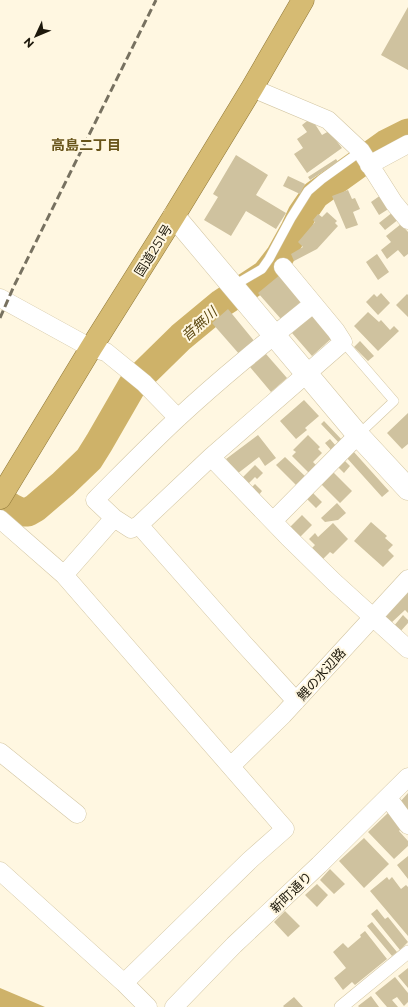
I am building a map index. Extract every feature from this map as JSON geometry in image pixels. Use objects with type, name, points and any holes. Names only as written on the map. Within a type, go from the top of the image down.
[{"type":"highway","name":"国道251号","points":[[2,495],[252,88],[303,0]]},
{"type":"street","points":[[252,88],[328,120],[365,157],[394,204],[408,220]]},
{"type":"street","points":[[365,157],[408,144]]},
{"type":"street","points":[[174,216],[358,435],[408,489]]},
{"type":"street","points":[[276,263],[313,304],[336,331],[343,342],[211,457],[139,525],[130,529],[114,518],[95,500],[178,418],[274,335],[313,304]]},
{"type":"street","points":[[0,298],[91,348],[106,352],[144,383],[178,418]]},
{"type":"street","points":[[273,521],[358,435]]},
{"type":"street","points":[[211,457],[334,582],[408,649]]},
{"type":"street","points":[[64,575],[114,518]]},
{"type":"street","points":[[0,519],[64,575],[285,829],[250,860],[124,983]]},
{"type":"street","points":[[139,525],[296,701]]},
{"type":"street","name":"鯉の水辺路","points":[[231,766],[283,715],[408,579]]},
{"type":"street","points":[[0,752],[77,814]]},
{"type":"street","name":"新町通り","points":[[174,1007],[234,945],[408,778]]},
{"type":"street","points":[[388,798],[408,825]]},
{"type":"street","points":[[0,872],[124,983],[148,1007]]},
{"type":"street","points":[[341,1007],[408,952]]},
{"type":"lane","points":[[239,293],[262,269],[276,263],[291,218],[308,191],[322,179],[365,157]]},
{"type":"lane","points":[[343,342],[394,401],[358,435]]},
{"type":"shaded area","points":[[0,988],[45,1007],[0,1007]]},
{"type":"building","points":[[408,7],[408,70],[381,55]]},
{"type":"building","points":[[311,118],[322,135],[329,131],[342,148],[307,173],[294,154],[303,148],[297,139],[307,132],[302,125]]},
{"type":"building","points":[[236,155],[268,175],[256,195],[286,213],[276,229],[246,211],[231,236],[204,220],[218,197],[213,194]]},
{"type":"building","points":[[336,159],[338,162],[310,180],[308,177]]},
{"type":"building","points":[[288,176],[305,184],[300,194],[283,186]]},
{"type":"building","points":[[348,190],[352,199],[355,198],[360,209],[353,212],[358,225],[346,229],[332,196]]},
{"type":"building","points":[[381,195],[390,208],[379,215],[371,202]]},
{"type":"building","points":[[327,212],[337,221],[335,223],[338,226],[317,249],[294,261],[291,254],[303,247],[298,242],[315,222],[313,220],[318,214],[322,217]]},
{"type":"building","points":[[393,212],[399,219],[385,230],[379,223]]},
{"type":"building","points":[[401,224],[408,232],[408,254],[404,257],[398,250],[387,259],[381,250],[391,242],[386,236]]},
{"type":"building","points":[[377,254],[389,272],[378,280],[366,262]]},
{"type":"building","points":[[281,274],[303,300],[281,319],[258,293]]},
{"type":"building","points":[[381,293],[390,303],[378,315],[366,302],[374,294],[377,297]]},
{"type":"building","points":[[407,294],[408,295],[408,317],[396,305]]},
{"type":"building","points":[[228,309],[255,342],[240,355],[212,323]]},
{"type":"building","points":[[368,312],[379,322],[381,320],[390,330],[394,326],[399,331],[378,351],[354,326]]},
{"type":"building","points":[[314,314],[333,337],[312,356],[292,333]]},
{"type":"building","points":[[360,341],[374,356],[368,361],[354,347]]},
{"type":"building","points":[[266,354],[287,378],[271,392],[250,367]]},
{"type":"building","points":[[304,400],[319,416],[305,428],[307,430],[296,439],[280,421]]},
{"type":"building","points":[[408,413],[408,444],[402,449],[387,433]]},
{"type":"building","points":[[324,421],[343,441],[340,444],[321,424]]},
{"type":"building","points":[[258,435],[276,458],[265,466],[259,457],[237,474],[226,459]]},
{"type":"building","points":[[308,435],[320,447],[318,449],[322,453],[313,462],[316,465],[309,473],[292,456],[296,452],[293,450]]},
{"type":"building","points":[[330,439],[336,446],[331,450],[325,443]]},
{"type":"building","points":[[353,451],[389,491],[382,497],[346,457]]},
{"type":"building","points":[[285,457],[307,478],[298,487],[276,465]]},
{"type":"building","points":[[344,460],[350,466],[344,473],[338,467]]},
{"type":"building","points":[[255,465],[263,473],[257,479],[255,477],[248,484],[242,478]]},
{"type":"building","points":[[333,472],[352,491],[340,503],[321,484]]},
{"type":"building","points":[[255,484],[262,491],[258,496],[251,488]]},
{"type":"building","points":[[313,493],[322,502],[316,508],[307,499]]},
{"type":"building","points":[[337,503],[346,513],[338,520],[325,522],[321,518]]},
{"type":"building","points":[[302,515],[312,525],[298,539],[288,529]]},
{"type":"building","points":[[371,522],[387,536],[385,538],[393,545],[388,550],[394,556],[383,567],[354,541]]},
{"type":"building","points":[[333,523],[348,539],[333,554],[330,552],[323,559],[312,548],[315,545],[309,539],[315,533],[318,537]]},
{"type":"building","points":[[408,590],[408,613],[405,610],[390,624],[382,616]]},
{"type":"building","points":[[403,615],[408,620],[408,623],[399,633],[393,627]]},
{"type":"building","points":[[408,793],[408,810],[400,802]]},
{"type":"building","points":[[389,812],[403,827],[399,831],[408,841],[408,846],[394,859],[368,832]]},
{"type":"building","points":[[364,838],[389,864],[364,888],[339,861]]},
{"type":"building","points":[[408,856],[408,879],[397,865]]},
{"type":"building","points":[[330,869],[345,884],[334,894],[320,880]]},
{"type":"building","points":[[387,877],[389,880],[392,877],[401,889],[406,885],[408,887],[408,936],[370,891]]},
{"type":"building","points":[[317,884],[328,895],[317,907],[305,895]]},
{"type":"building","points":[[377,909],[385,919],[388,917],[408,942],[400,950],[371,914]]},
{"type":"building","points":[[285,911],[300,926],[288,937],[274,922]]},
{"type":"building","points":[[372,922],[397,952],[392,956],[367,926]]},
{"type":"building","points":[[365,931],[387,959],[355,985],[352,982],[343,990],[334,978],[346,968],[333,952],[343,943],[348,948],[361,937],[360,935]]},
{"type":"building","points":[[408,968],[408,988],[398,976]]},
{"type":"building","points":[[395,977],[408,993],[408,1002],[404,1006],[397,997],[392,1000],[398,1007],[387,1007],[375,993]]},
{"type":"building","points":[[371,996],[379,1007],[358,1006]]},
{"type":"building","points":[[294,997],[303,1007],[283,1006]]},
{"type":"waterway","name":"音無川","points":[[0,500],[20,512],[28,512],[35,508],[63,484],[89,459],[133,384],[181,337],[222,303],[266,274],[280,256],[302,214],[315,195],[386,144],[408,133]]},
{"type":"railway","points":[[0,318],[14,286],[156,0]]},
{"type":"district","name":"高島二丁目","points":[[86,145]]}]
